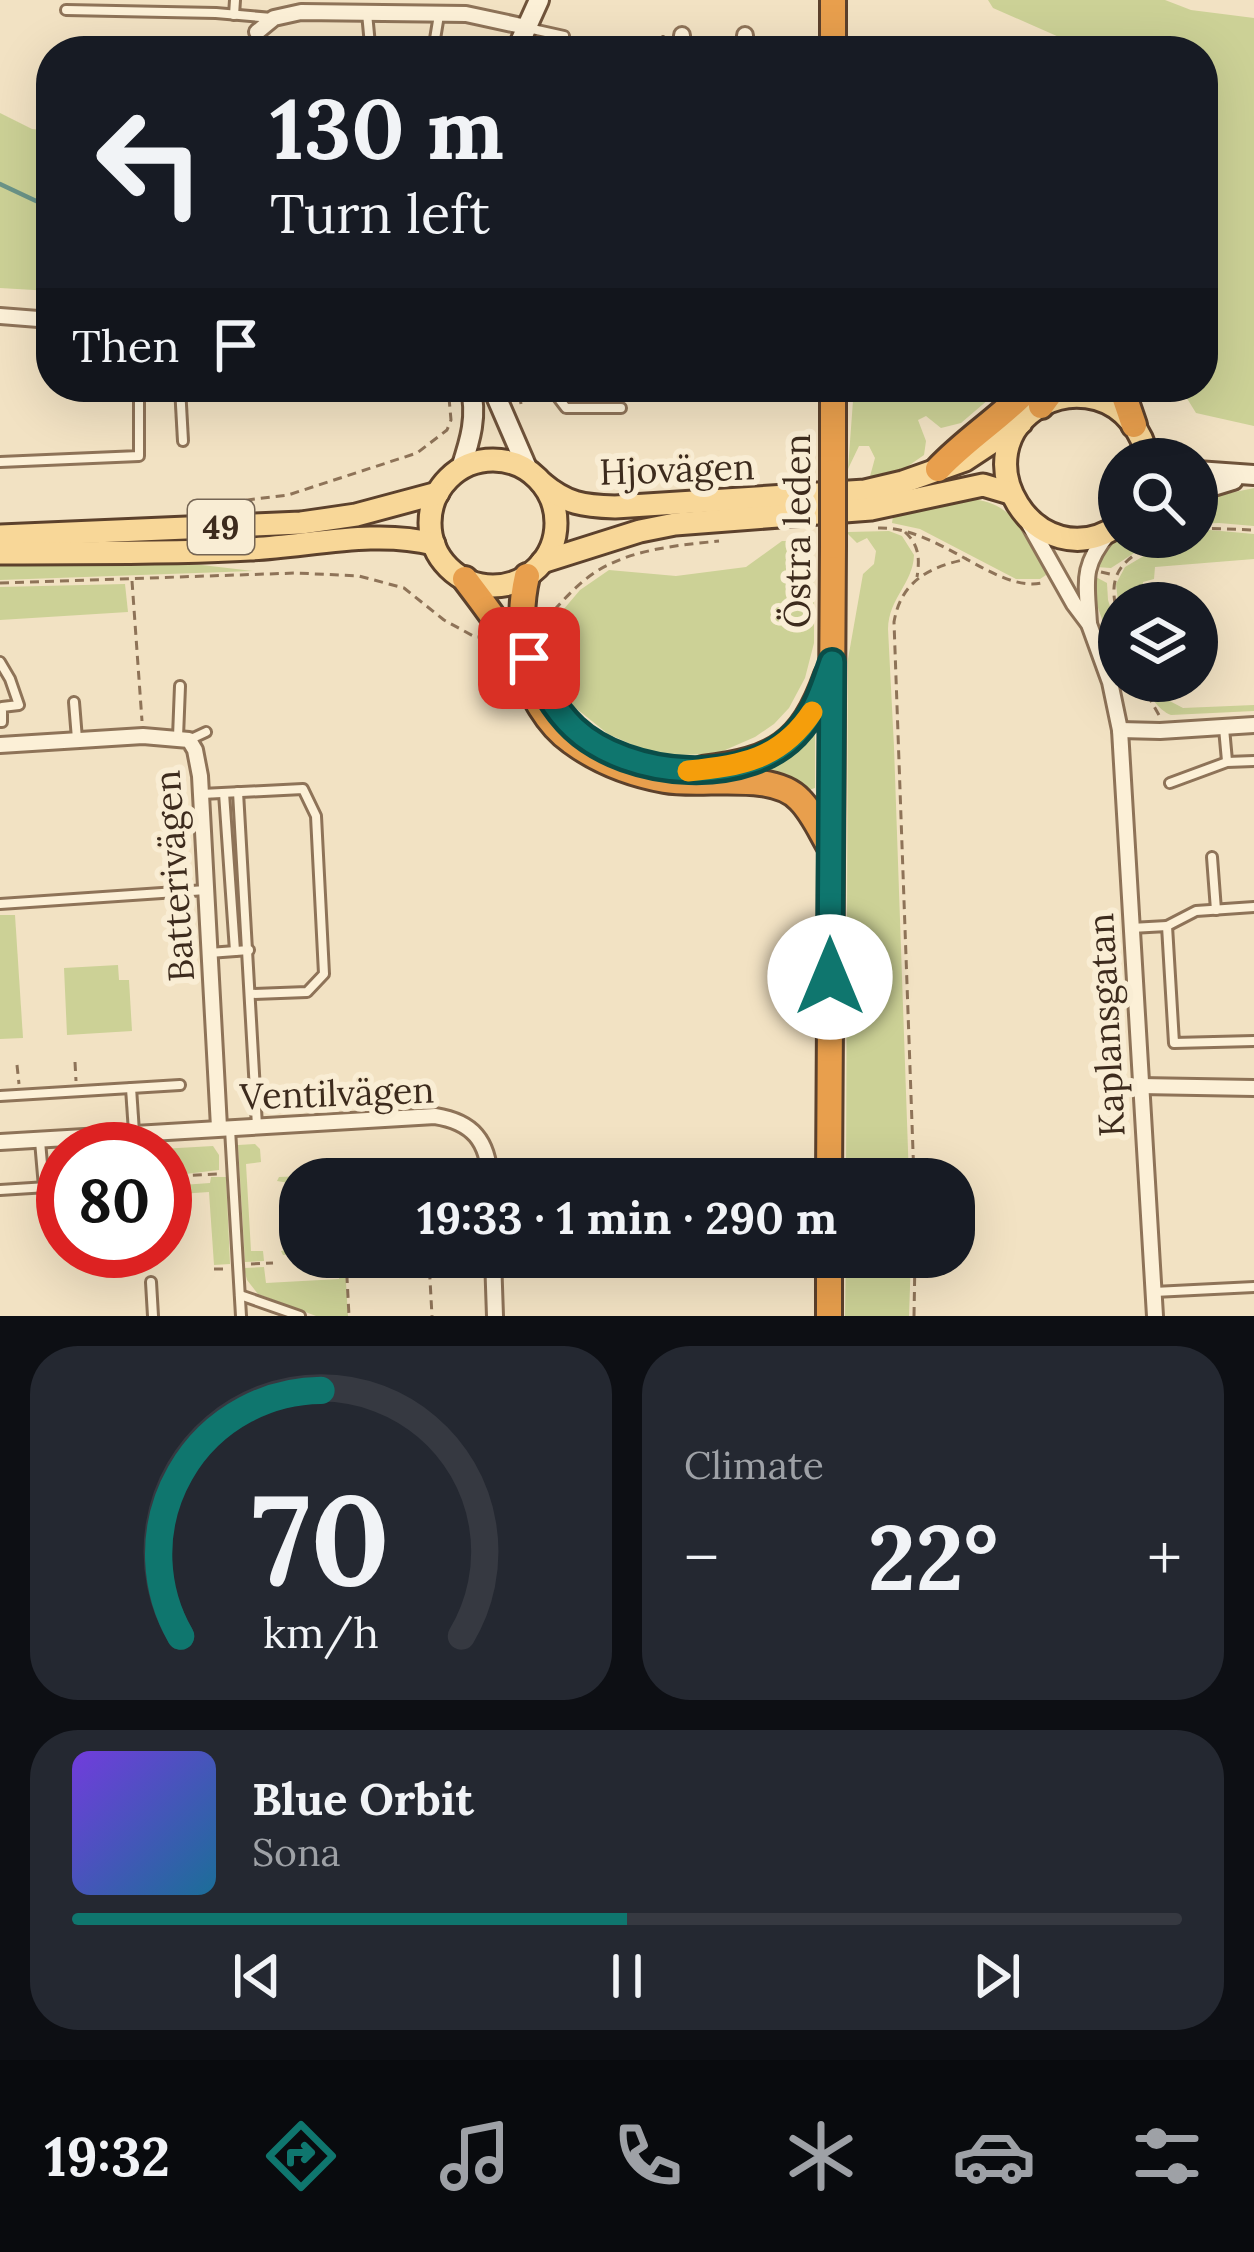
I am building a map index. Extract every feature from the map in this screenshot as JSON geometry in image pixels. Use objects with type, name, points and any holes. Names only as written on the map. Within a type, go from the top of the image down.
[{"type":"highway","points":[[833,0],[833,36]]},
{"type":"highway","name":"Östra leden","points":[[830,1158],[835,402]]},
{"type":"highway","points":[[938,469],[956,450],[1023,402]]},
{"type":"highway","points":[[1126,402],[1140,438]]},
{"type":"highway","points":[[535,569],[521,602],[515,635],[544,713],[566,738],[626,770],[664,780],[768,784],[786,790],[800,799],[831,850]]},
{"type":"highway","points":[[465,579],[515,635],[556,708],[576,730],[630,760],[668,769],[731,766],[788,742],[813,712],[832,662]]},
{"type":"highway","points":[[829,1278],[829,1316]]},
{"type":"main road","name":"Hjovägen","points":[[535,476],[560,497],[584,506],[866,491],[965,460],[1021,423],[1036,402]]},
{"type":"main road","points":[[1103,402],[1112,405],[1139,438]]},
{"type":"main road","points":[[1021,423],[1012,437],[1006,465],[1010,493],[1024,515],[1065,538],[1098,536]]},
{"type":"main road","points":[[495,460],[535,476],[551,498],[556,531],[551,548],[535,569],[513,583],[496,585],[465,579],[452,570],[434,544],[430,527],[437,493],[448,479],[478,461],[495,460]]},
{"type":"main road","name":"Hjovägen","points":[[535,569],[640,531],[675,524],[871,509],[982,485],[1010,493]]},
{"type":"main road","name":"49","points":[[0,536],[301,523],[356,515],[437,493]]},
{"type":"main road","name":"49","points":[[0,554],[172,553],[376,538],[434,544]]},
{"type":"street","points":[[522,36],[539,0]]},
{"type":"street","points":[[257,32],[274,19],[301,12],[439,14],[465,7],[526,27]]},
{"type":"street","points":[[0,316],[36,319]]},
{"type":"street","points":[[461,468],[473,426],[473,402]]},
{"type":"street","points":[[499,402],[535,476]]},
{"type":"street","points":[[1218,472],[1250,475]]},
{"type":"street","points":[[1218,485],[1250,475]]},
{"type":"street","name":"Kaplansgatan","points":[[1024,515],[1089,624]]},
{"type":"street","name":"Kaplansgatan","points":[[1098,549],[1090,560],[1086,583],[1089,624],[1110,682],[1120,730],[1155,1316]]},
{"type":"street","points":[[1120,730],[1254,725]]},
{"type":"street","name":"Batterivägen","points":[[0,745],[184,739],[195,750],[225,1127]]},
{"type":"street","points":[[1140,1086],[1254,1088]]},
{"type":"street","name":"Ventilvägen","points":[[192,1129],[435,1116],[465,1125],[485,1147],[487,1158]]},
{"type":"street","name":"Ventilvägen","points":[[0,1142],[36,1139]]},
{"type":"street","points":[[494,1278],[495,1316]]},
{"type":"lane","points":[[234,15],[235,0]]},
{"type":"lane","points":[[66,10],[274,19]]},
{"type":"lane","points":[[367,13],[370,36]]},
{"type":"lane","points":[[435,36],[439,14]]},
{"type":"lane","points":[[526,27],[564,36]]},
{"type":"lane","points":[[0,462],[139,456],[139,402]]},
{"type":"lane","points":[[180,402],[183,441]]},
{"type":"lane","points":[[561,402],[566,408],[621,408]]},
{"type":"lane","points":[[0,662],[19,705],[2,706],[0,722]]},
{"type":"lane","points":[[180,686],[184,739],[206,732]]},
{"type":"lane","points":[[74,702],[77,740]]},
{"type":"lane","points":[[1224,727],[1227,762]]},
{"type":"lane","points":[[1170,782],[1227,762],[1254,760]]},
{"type":"lane","points":[[201,794],[303,789],[316,816],[324,974],[308,992],[251,994]]},
{"type":"lane","points":[[238,792],[257,1127]]},
{"type":"lane","points":[[224,793],[235,951]]},
{"type":"lane","points":[[1212,857],[1216,910]]},
{"type":"lane","points":[[0,904],[206,890]]},
{"type":"lane","points":[[1131,928],[1167,926],[1196,911],[1254,907]]},
{"type":"lane","points":[[1167,926],[1174,1043],[1254,1041]]},
{"type":"lane","points":[[209,953],[248,950]]},
{"type":"lane","points":[[0,1096],[180,1085]]},
{"type":"lane","points":[[131,1088],[133,1122]]},
{"type":"lane","points":[[225,1127],[241,1316]]},
{"type":"lane","points":[[0,1190],[36,1188]]},
{"type":"lane","points":[[151,1282],[153,1316]]},
{"type":"lane","points":[[1153,1292],[1254,1287]]},
{"type":"lane","points":[[240,1295],[300,1316]]},
{"type":"path","points":[[231,502],[288,495],[417,453],[447,430],[449,402]]},
{"type":"path","points":[[873,528],[920,534],[969,559],[917,577],[896,607],[893,642],[913,1158]]},
{"type":"path","points":[[1218,529],[1254,530]]},
{"type":"path","points":[[904,530],[918,552],[917,577]]},
{"type":"path","points":[[0,584],[296,573],[359,576],[404,588],[444,620],[476,637],[515,635],[540,625],[578,586],[607,565],[664,547],[734,540]]},
{"type":"path","points":[[1113,582],[1131,558]]},
{"type":"path","points":[[131,579],[142,723]]},
{"type":"path","points":[[1152,702],[1160,715]]},
{"type":"path","points":[[75,1062],[76,1082]]},
{"type":"path","points":[[17,1065],[19,1086]]},
{"type":"path","points":[[192,1175],[232,1173]]},
{"type":"path","points":[[238,1265],[273,1263]]},
{"type":"path","points":[[347,1278],[349,1316]]},
{"type":"path","points":[[430,1278],[432,1316]]},
{"type":"path","points":[[914,1316],[915,1278]]},
{"type":"green space","points":[[988,0],[1165,0],[1191,10],[1254,18],[1254,426],[1196,413],[1189,402],[1218,402],[1218,36],[1057,36],[993,8]]},
{"type":"green space","points":[[0,113],[36,129],[36,290],[0,288]]},
{"type":"green space","points":[[853,402],[986,402],[961,423],[941,428],[926,416],[918,420],[926,441],[924,455],[901,471],[869,480],[875,458],[869,446],[859,446],[848,469]]},
{"type":"green space","points":[[1254,488],[1254,526],[1218,523],[1218,496]]},
{"type":"green space","points":[[970,499],[999,507],[1019,524],[1049,573],[1040,579],[1016,579],[920,529],[892,523],[893,516]]},
{"type":"green space","points":[[889,531],[902,536],[914,555],[888,629],[908,1158],[846,1158],[848,659],[863,574],[874,564],[876,551],[867,538],[857,543],[848,532]]},
{"type":"green space","points":[[1218,531],[1254,534],[1254,559],[1155,567],[1154,579],[1117,582],[1125,567],[1140,558],[1218,558]]},
{"type":"green space","points":[[782,541],[798,541],[805,547],[814,544],[814,643],[805,678],[774,724],[716,754],[673,755],[649,752],[608,734],[567,701],[546,665],[547,629],[580,590],[609,570],[676,576],[746,567]]},
{"type":"green space","points":[[1101,558],[1126,558],[1111,568],[1096,567]]},
{"type":"green space","points":[[0,565],[202,565],[253,571],[0,580]]},
{"type":"green space","points":[[125,584],[128,612],[0,620],[0,587]]},
{"type":"green space","points":[[1155,702],[1183,708],[1254,705],[1254,711],[1171,715]]},
{"type":"green space","points":[[811,731],[815,733],[815,788],[744,775]]},
{"type":"green space","points":[[0,915],[15,915],[23,1038],[0,1039]]},
{"type":"green space","points":[[118,965],[119,980],[129,980],[132,1031],[67,1035],[64,968]]},
{"type":"green space","points":[[255,1144],[261,1162],[246,1164],[251,1251],[263,1251],[264,1261],[245,1262],[238,1145]]},
{"type":"green space","points":[[213,1146],[219,1155],[219,1170],[192,1173],[192,1147]]},
{"type":"green space","points":[[211,1177],[226,1177],[230,1264],[214,1265],[209,1192],[192,1193],[192,1184],[210,1183]]},
{"type":"green space","points":[[264,1267],[266,1283],[346,1278],[348,1316],[316,1316],[258,1294],[244,1268]]},
{"type":"green space","points":[[846,1278],[910,1278],[909,1316],[845,1316]]},
{"type":"waterway","points":[[0,184],[36,201]]},
{"type":"slow traffic","points":[[688,771],[731,766],[772,752],[801,729],[812,712]]},
{"type":"route","points":[[529,658],[556,708],[576,730],[630,760],[690,771],[753,760],[788,742],[813,712],[832,662],[830,977]]}]
